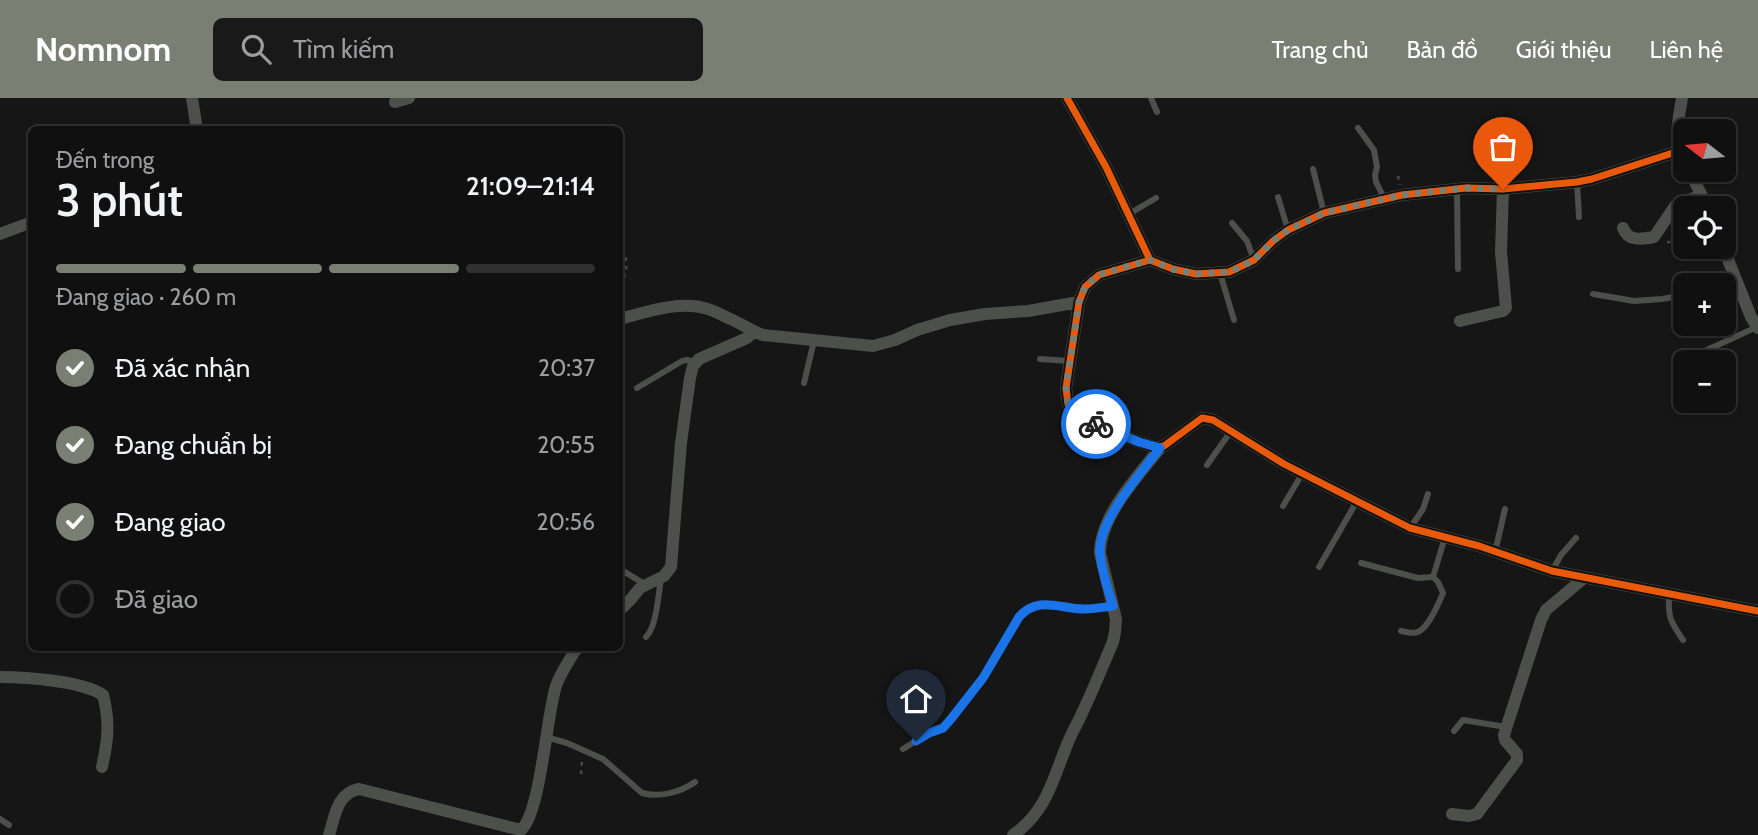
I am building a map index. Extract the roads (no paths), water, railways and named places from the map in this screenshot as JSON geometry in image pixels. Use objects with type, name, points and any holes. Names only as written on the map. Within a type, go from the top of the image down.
[{"type":"street","points":[[192,98],[196,126]]},
{"type":"street","points":[[395,102],[409,98]]},
{"type":"street","points":[[1067,98],[1106,167],[1150,260]]},
{"type":"street","points":[[1679,119],[1682,98]]},
{"type":"street","points":[[1160,448],[1139,442],[1079,416],[1068,404],[1066,388],[1079,302],[1085,287],[1098,275],[1150,260],[1172,269],[1196,274],[1220,273],[1238,269],[1254,260],[1288,230],[1324,213],[1402,195],[1577,182],[1673,158]]},
{"type":"street","points":[[1623,228],[1630,238],[1654,237],[1675,206],[1701,195],[1695,182]]},
{"type":"street","points":[[1460,321],[1503,312],[1506,308],[1501,251],[1503,189]]},
{"type":"street","points":[[0,234],[28,224]]},
{"type":"street","points":[[1736,280],[1758,328]]},
{"type":"street","points":[[623,319],[677,306],[693,306],[740,322],[753,332],[873,346],[950,320],[1079,302]]},
{"type":"street","points":[[623,607],[640,588],[661,577],[672,562],[681,443],[690,379],[696,362],[747,338],[753,332]]},
{"type":"street","points":[[1020,832],[1036,815],[1054,782],[1069,738],[1113,642],[1116,624],[1100,553],[1100,544],[1111,515],[1160,448],[1202,418],[1213,420],[1302,474],[1410,528],[1552,571],[1758,611]]},
{"type":"street","points":[[1451,814],[1476,814],[1517,760],[1517,754],[1504,737],[1541,621],[1546,610],[1584,578]]},
{"type":"street","points":[[329,835],[339,803],[345,794],[359,789],[521,833],[534,804],[556,684],[575,651]]},
{"type":"street","points":[[0,677],[23,677],[64,683],[94,689],[103,695],[108,727],[102,767]]},
{"type":"lane","points":[[1151,98],[1157,112]]},
{"type":"lane","points":[[1358,128],[1374,150],[1376,182],[1384,200]]},
{"type":"lane","points":[[1313,169],[1324,213]]},
{"type":"lane","points":[[1577,182],[1579,217]]},
{"type":"lane","points":[[1457,189],[1458,270]]},
{"type":"lane","points":[[1278,197],[1288,230]]},
{"type":"lane","points":[[1129,214],[1156,198]]},
{"type":"lane","points":[[1232,223],[1247,241],[1254,260]]},
{"type":"lane","points":[[1220,273],[1234,320]]},
{"type":"lane","points":[[1593,294],[1634,300],[1673,297]]},
{"type":"lane","points":[[1708,350],[1758,328]]},
{"type":"lane","points":[[804,383],[815,339]]},
{"type":"lane","points":[[1040,359],[1070,362]]},
{"type":"lane","points":[[637,388],[682,361],[696,362]]},
{"type":"lane","points":[[1207,465],[1231,431]]},
{"type":"lane","points":[[1283,506],[1302,474]]},
{"type":"lane","points":[[1410,528],[1423,509],[1428,494]]},
{"type":"lane","points":[[1319,568],[1357,501]]},
{"type":"lane","points":[[1495,552],[1504,509]]},
{"type":"lane","points":[[1433,577],[1445,537]]},
{"type":"lane","points":[[1552,571],[1561,555],[1576,538]]},
{"type":"lane","points":[[1361,563],[1407,576],[1433,577],[1438,582],[1443,593],[1425,628],[1413,633],[1401,631]]},
{"type":"lane","points":[[623,571],[646,585]]},
{"type":"lane","points":[[646,637],[651,632],[661,577]]},
{"type":"lane","points":[[1669,594],[1668,613],[1683,640]]},
{"type":"lane","points":[[903,749],[943,728],[983,678],[1019,617],[1031,606],[1084,609],[1113,606]]},
{"type":"lane","points":[[1454,731],[1463,720],[1506,727]]},
{"type":"lane","points":[[546,737],[603,759],[642,793],[649,795],[685,790],[695,782]]},
{"type":"lane","points":[[0,819],[9,825]]}]
